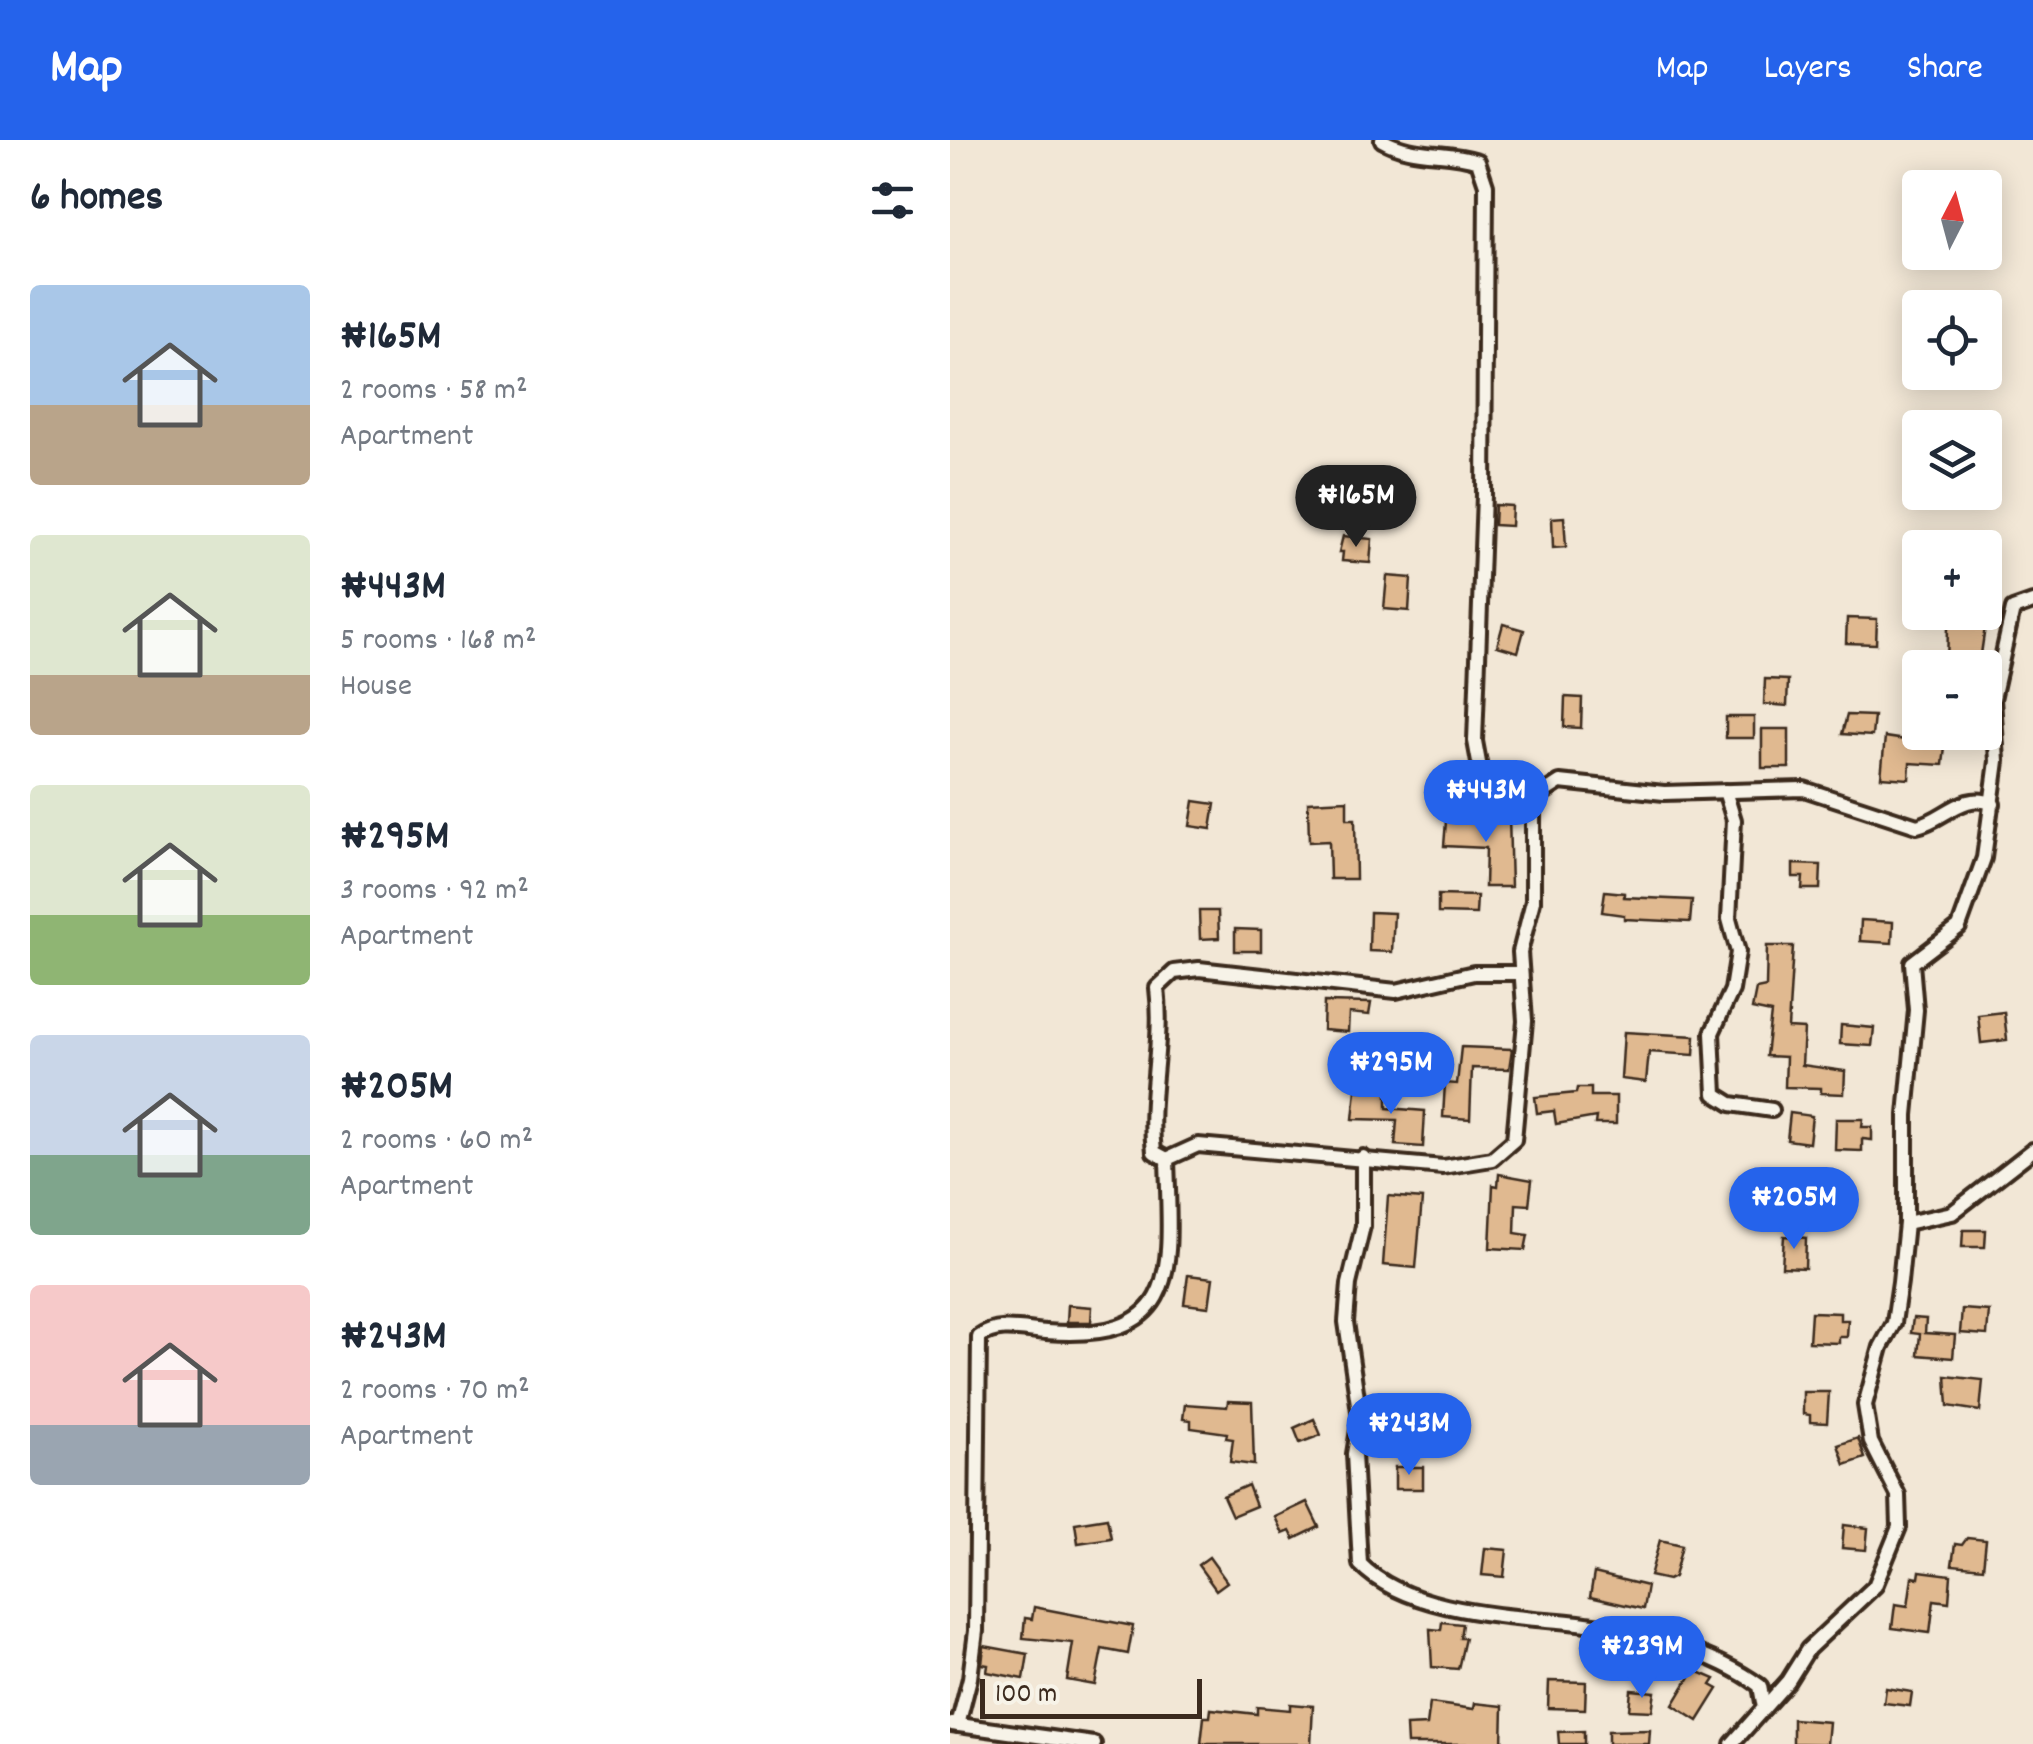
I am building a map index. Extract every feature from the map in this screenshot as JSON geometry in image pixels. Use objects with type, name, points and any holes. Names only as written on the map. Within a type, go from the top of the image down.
[{"type":"street","points":[[1382,140],[1420,154],[1458,154],[1478,161],[1486,185],[1484,495],[1475,740],[1484,790],[1506,796],[1540,795],[1560,782],[1664,793],[1804,789],[1916,826],[1935,822],[1958,804],[1982,798],[1993,804]]},
{"type":"street","points":[[1732,1744],[1808,1649],[1875,1586],[1900,1526],[1898,1495],[1872,1442],[1865,1405],[1882,1347],[1894,1324],[1906,1223],[1906,1115],[1916,1010],[1912,963],[1959,927],[1984,858],[1997,761],[1993,700],[2001,649],[2013,609],[2033,602]]},
{"type":"street","points":[[1726,790],[1734,820],[1729,919],[1738,952],[1732,990],[1712,1033],[1711,1065],[1716,1094],[1731,1104],[1772,1110]]},
{"type":"street","points":[[1168,1159],[1198,1145],[1443,1167],[1492,1159],[1514,1140],[1523,1072],[1520,952],[1536,870],[1534,816],[1540,795]]},
{"type":"street","points":[[1168,1159],[1154,1152],[1150,1100],[1161,1018],[1157,988],[1174,972],[1199,969],[1396,991],[1474,972],[1521,973]]},
{"type":"street","points":[[1906,1223],[1952,1213],[2033,1150]]},
{"type":"street","points":[[1363,1157],[1363,1226],[1349,1284],[1346,1322],[1360,1418],[1354,1454],[1360,1564],[1377,1582],[1482,1614],[1582,1623],[1735,1667],[1760,1686],[1764,1708]]},
{"type":"street","points":[[1094,1744],[953,1726],[970,1678],[976,1631],[978,1336],[992,1328],[1064,1334],[1111,1330],[1135,1323],[1152,1309],[1165,1271],[1168,1159]]},
{"type":"building","points":[[1495,505],[1512,506],[1511,526],[1494,525]]},
{"type":"building","points":[[1564,517],[1566,547],[1553,548],[1552,518]]},
{"type":"building","points":[[1343,536],[1372,539],[1370,563],[1342,561],[1343,552],[1339,552]]},
{"type":"building","points":[[1387,576],[1411,578],[1409,611],[1384,609]]},
{"type":"building","points":[[1847,618],[1877,619],[1876,644],[1846,643]]},
{"type":"building","points":[[1503,624],[1524,630],[1518,652],[1497,646]]},
{"type":"building","points":[[1948,630],[1985,630],[1982,650],[1947,650]]},
{"type":"building","points":[[1765,679],[1788,680],[1787,706],[1764,704]]},
{"type":"building","points":[[1565,697],[1582,698],[1581,728],[1564,727]]},
{"type":"building","points":[[1847,715],[1874,716],[1872,736],[1842,734]]},
{"type":"building","points":[[1726,717],[1754,717],[1754,738],[1726,738]]},
{"type":"building","points":[[1762,729],[1789,729],[1789,768],[1762,768]]},
{"type":"building","points":[[1885,737],[1902,740],[1902,750],[1945,750],[1943,765],[1910,763],[1909,779],[1881,777]]},
{"type":"building","points":[[1347,800],[1347,819],[1355,819],[1356,879],[1330,879],[1329,841],[1309,842],[1308,802]]},
{"type":"building","points":[[1194,801],[1215,804],[1211,829],[1190,826]]},
{"type":"building","points":[[1486,812],[1509,816],[1511,887],[1485,887],[1486,848],[1444,846],[1446,821],[1486,823]]},
{"type":"building","points":[[1793,864],[1821,865],[1820,889],[1802,889],[1803,877],[1793,877]]},
{"type":"building","points":[[1605,891],[1624,893],[1624,897],[1692,900],[1690,922],[1624,919],[1624,915],[1602,912]]},
{"type":"building","points":[[1438,895],[1477,896],[1476,914],[1438,913]]},
{"type":"building","points":[[1199,911],[1218,911],[1219,938],[1200,939]]},
{"type":"building","points":[[1370,912],[1394,913],[1392,952],[1369,951]]},
{"type":"building","points":[[1861,920],[1893,922],[1892,943],[1860,941]]},
{"type":"building","points":[[1235,929],[1261,930],[1261,951],[1235,951]]},
{"type":"building","points":[[1767,946],[1793,946],[1788,1028],[1804,1029],[1802,1065],[1845,1071],[1844,1094],[1821,1093],[1821,1088],[1785,1087],[1786,1057],[1766,1056],[1771,1013],[1752,1009],[1756,989],[1766,987]]},
{"type":"building","points":[[1324,1002],[1371,1003],[1369,1015],[1349,1013],[1348,1032],[1323,1030]]},
{"type":"building","points":[[2004,1012],[2007,1040],[1981,1043],[1978,1015]]},
{"type":"building","points":[[1841,1025],[1874,1028],[1872,1046],[1840,1044]]},
{"type":"building","points":[[1624,1032],[1695,1036],[1694,1055],[1649,1052],[1646,1082],[1621,1079]]},
{"type":"building","points":[[1461,1047],[1512,1049],[1509,1069],[1472,1068],[1470,1119],[1443,1117],[1445,1083],[1457,1084]]},
{"type":"building","points":[[1577,1088],[1591,1088],[1591,1096],[1616,1096],[1616,1124],[1595,1124],[1596,1117],[1556,1124],[1554,1111],[1537,1113],[1535,1097],[1576,1093]]},
{"type":"building","points":[[1356,1090],[1387,1091],[1387,1108],[1425,1111],[1423,1147],[1395,1145],[1397,1120],[1353,1119]]},
{"type":"building","points":[[1790,1113],[1812,1116],[1809,1143],[1787,1140]]},
{"type":"building","points":[[1836,1119],[1863,1119],[1862,1127],[1872,1127],[1872,1140],[1862,1139],[1862,1151],[1835,1150]]},
{"type":"building","points":[[1499,1174],[1532,1180],[1529,1205],[1516,1204],[1515,1233],[1528,1235],[1525,1250],[1490,1248],[1493,1185],[1498,1186]]},
{"type":"building","points":[[1388,1196],[1422,1199],[1416,1268],[1383,1265]]},
{"type":"building","points":[[1811,1202],[1836,1203],[1836,1229],[1810,1228]]},
{"type":"building","points":[[1963,1230],[1986,1230],[1985,1247],[1962,1247]]},
{"type":"building","points":[[1784,1236],[1806,1238],[1805,1268],[1782,1267]]},
{"type":"building","points":[[1188,1275],[1213,1278],[1209,1307],[1184,1304]]},
{"type":"building","points":[[1068,1305],[1092,1307],[1091,1322],[1067,1322]]},
{"type":"building","points":[[1962,1309],[1989,1311],[1987,1335],[1960,1333]]},
{"type":"building","points":[[1811,1312],[1840,1313],[1840,1320],[1848,1320],[1847,1337],[1839,1337],[1839,1343],[1809,1342]]},
{"type":"building","points":[[1913,1318],[1926,1319],[1925,1333],[1955,1335],[1953,1358],[1918,1355],[1920,1334],[1911,1333]]},
{"type":"building","points":[[1946,1376],[1983,1380],[1980,1411],[1948,1406]]},
{"type":"building","points":[[1803,1392],[1829,1392],[1827,1423],[1810,1422],[1810,1415],[1803,1414]]},
{"type":"building","points":[[1228,1401],[1252,1402],[1254,1465],[1230,1462],[1233,1439],[1226,1438],[1227,1433],[1191,1428],[1191,1420],[1183,1419],[1185,1404],[1227,1407]]},
{"type":"building","points":[[1314,1419],[1321,1435],[1300,1443],[1294,1428]]},
{"type":"building","points":[[1858,1438],[1865,1458],[1845,1465],[1838,1445]]},
{"type":"building","points":[[1395,1467],[1423,1467],[1423,1489],[1395,1489]]},
{"type":"building","points":[[1248,1485],[1256,1506],[1232,1516],[1223,1496]]},
{"type":"building","points":[[1307,1502],[1319,1527],[1294,1539],[1290,1531],[1283,1534],[1275,1517]]},
{"type":"building","points":[[1107,1518],[1111,1538],[1078,1543],[1075,1523]]},
{"type":"building","points":[[1844,1525],[1868,1528],[1866,1550],[1842,1548]]},
{"type":"building","points":[[1967,1538],[1986,1540],[1983,1568],[1952,1565],[1955,1544],[1962,1545]]},
{"type":"building","points":[[1660,1540],[1682,1545],[1674,1577],[1668,1580],[1650,1576]]},
{"type":"building","points":[[1485,1548],[1507,1550],[1504,1577],[1482,1575]]},
{"type":"building","points":[[1209,1557],[1227,1582],[1216,1590],[1198,1565]]},
{"type":"building","points":[[1920,1571],[1951,1575],[1949,1602],[1934,1600],[1930,1633],[1892,1628],[1895,1604],[1908,1606],[1912,1577],[1919,1578]]},
{"type":"building","points":[[1594,1573],[1647,1586],[1643,1609],[1590,1597]]},
{"type":"building","points":[[1034,1607],[1133,1626],[1128,1654],[1102,1649],[1095,1685],[1067,1680],[1073,1643],[1023,1638],[1025,1618],[1032,1619]]},
{"type":"building","points":[[1442,1622],[1462,1624],[1460,1638],[1465,1638],[1458,1669],[1432,1667],[1430,1629],[1441,1630]]},
{"type":"building","points":[[984,1646],[1028,1654],[1024,1679],[987,1672],[988,1665],[982,1664]]},
{"type":"building","points":[[1694,1670],[1715,1679],[1711,1685],[1718,1689],[1698,1721],[1673,1705]]},
{"type":"building","points":[[1549,1681],[1586,1682],[1585,1709],[1548,1708]]},
{"type":"building","points":[[1886,1688],[1912,1692],[1910,1706],[1884,1703]]},
{"type":"building","points":[[1631,1690],[1655,1692],[1652,1711],[1629,1710]]},
{"type":"building","points":[[1430,1703],[1474,1709],[1475,1703],[1503,1706],[1502,1744],[1407,1744],[1406,1726],[1427,1725]]},
{"type":"building","points":[[1290,1704],[1313,1706],[1311,1744],[1201,1744],[1204,1717],[1210,1717],[1211,1709],[1257,1714],[1257,1707],[1290,1710]]},
{"type":"building","points":[[1793,1719],[1829,1722],[1827,1744],[1793,1743]]},
{"type":"building","points":[[1650,1730],[1649,1744],[1608,1744],[1608,1731]]},
{"type":"building","points":[[1584,1731],[1584,1744],[1559,1744],[1558,1732]]}]
